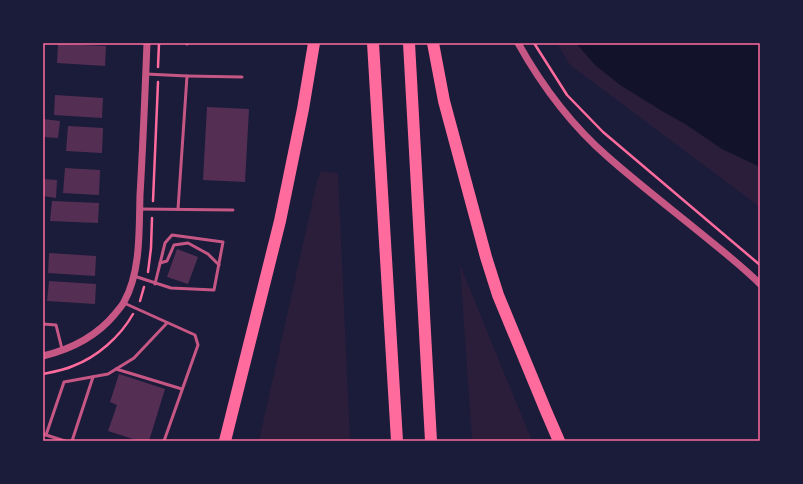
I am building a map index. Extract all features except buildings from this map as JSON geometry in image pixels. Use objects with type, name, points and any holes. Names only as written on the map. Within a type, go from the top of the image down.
[{"type":"highway","points":[[225,441],[282,214],[303,109],[314,43]]},
{"type":"highway","points":[[373,43],[397,441]]},
{"type":"highway","points":[[409,43],[431,441]]},
{"type":"highway","points":[[433,43],[444,101],[486,257],[501,302],[559,441]]},
{"type":"street","points":[[43,356],[62,351],[80,343],[97,332],[108,322],[124,303],[131,287],[138,247],[147,43]]},
{"type":"street","points":[[518,43],[532,68],[549,93],[580,130],[608,157],[760,284]]},
{"type":"lane","points":[[146,74],[242,77]]},
{"type":"lane","points":[[178,209],[187,76]]},
{"type":"lane","points":[[140,209],[233,210]]},
{"type":"lane","points":[[134,276],[155,284],[172,288],[214,290],[223,242],[172,235],[165,243],[155,284]]},
{"type":"lane","points":[[160,263],[167,260],[174,245],[188,243],[208,254],[219,264]]},
{"type":"lane","points":[[124,303],[195,335],[198,345],[164,441]]},
{"type":"lane","points":[[65,441],[45,434],[64,382],[108,374],[134,358],[167,323]]},
{"type":"lane","points":[[43,324],[56,325],[62,351]]},
{"type":"lane","points":[[116,369],[182,389]]},
{"type":"lane","points":[[72,441],[93,377]]},
{"type":"path","points":[[534,43],[567,95],[603,132],[760,265]]},
{"type":"shaded area","points":[[557,43],[760,43],[760,207],[570,65]]},
{"type":"shaded area","points":[[576,43],[760,43],[760,167],[722,149],[685,124],[620,85],[595,65]]},
{"type":"shaded area","points":[[321,171],[338,173],[350,441],[259,441],[317,181]]},
{"type":"shaded area","points":[[460,265],[532,441],[472,441]]}]
